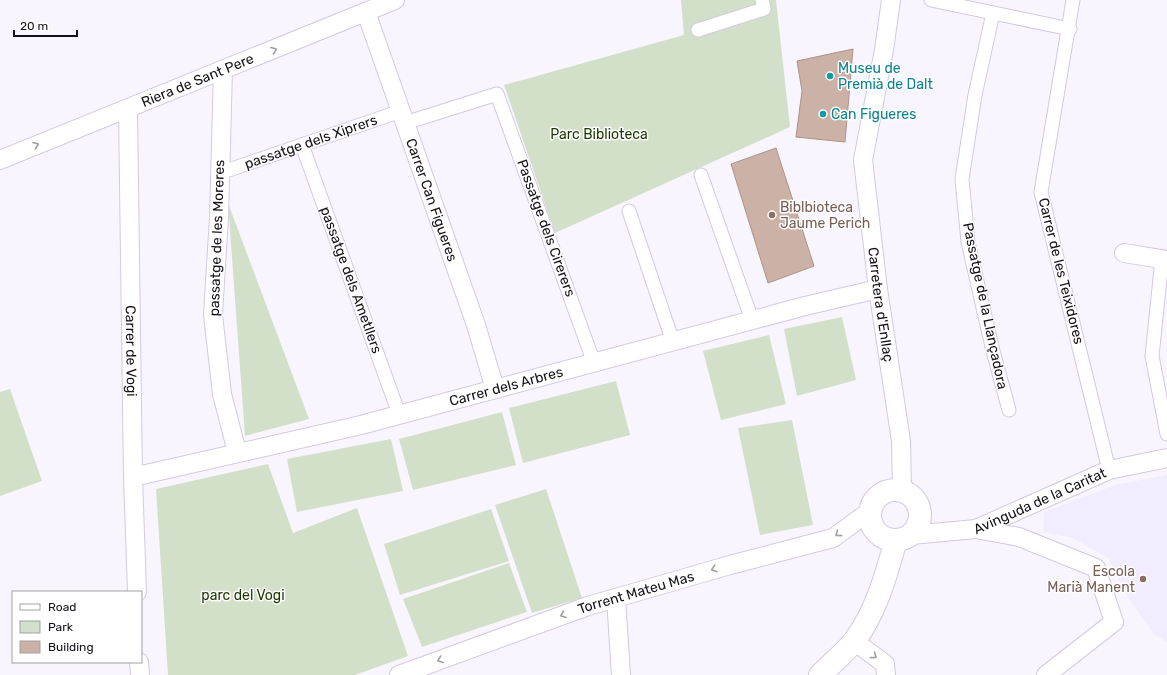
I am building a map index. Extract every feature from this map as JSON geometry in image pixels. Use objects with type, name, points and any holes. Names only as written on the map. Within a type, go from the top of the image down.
[{"type":"street","name":"Riera de Sant Pere","points":[[0,160],[128,110],[395,0]]},
{"type":"street","name":"Carretera d'Enllaç","points":[[891,0],[884,50],[864,160],[878,289],[901,442],[902,490]]},
{"type":"street","points":[[935,0],[1070,29]]},
{"type":"street","name":"Carrer de les Teixidores","points":[[1073,0],[1070,29],[1041,192],[1109,470]]},
{"type":"street","points":[[698,30],[763,5]]},
{"type":"street","name":"Carrer Can Figueres","points":[[366,12],[476,325],[495,389]]},
{"type":"street","name":"Passatge de la Llançadora","points":[[993,13],[975,95],[962,179],[968,242],[993,351],[1009,410]]},
{"type":"street","name":"passatge de les Moreres","points":[[223,70],[220,173],[213,315],[222,394],[237,452]]},
{"type":"street","name":"Passatge dels Cirerers","points":[[403,117],[497,94],[594,363]]},
{"type":"street","name":"Carrer de Vogi","points":[[128,110],[133,477],[137,591]]},
{"type":"street","name":"passatge dels Xiprers","points":[[220,173],[302,145],[403,117]]},
{"type":"street","name":"passatge dels Ametllers","points":[[302,145],[399,414]]},
{"type":"street","points":[[701,175],[752,320]]},
{"type":"street","points":[[629,211],[673,342]]},
{"type":"street","points":[[1124,253],[1165,259],[1152,356],[1167,434]]},
{"type":"street","name":"Carrer dels Arbres","points":[[133,477],[399,414],[752,320],[878,289]]},
{"type":"street","name":"Avinguda de la Caritat","points":[[903,538],[976,529],[1109,470],[1167,458]]},
{"type":"street","points":[[820,675],[854,641],[871,614],[903,538],[919,524],[920,509],[914,497],[902,490],[887,490],[877,496],[872,504],[870,520],[878,534],[883,537],[903,538]]},
{"type":"street","name":"Torrent Mateu Mas","points":[[399,675],[588,606],[730,564],[833,538],[870,511]]},
{"type":"street","points":[[976,529],[1019,537],[1096,568],[1114,622],[1046,675]]},
{"type":"street","points":[[616,598],[622,675]]},
{"type":"street","points":[[854,641],[885,664],[886,675]]},
{"type":"street","points":[[139,663],[140,675]]},
{"type":"shaded area","name":"Escola Marià Manent","points":[[1167,475],[1167,642],[1155,635],[1129,599],[1108,558],[1073,538],[1043,532],[1044,512],[1115,485]]},
{"type":"green space","name":"Parc Biblioteca","points":[[681,0],[776,0],[790,127],[555,233],[504,85],[684,35]]},
{"type":"green space","points":[[228,203],[309,419],[245,436]]},
{"type":"green space","points":[[842,317],[856,380],[797,396],[784,329]]},
{"type":"green space","points":[[769,335],[786,404],[721,420],[703,351]]},
{"type":"green space","points":[[616,381],[630,435],[523,463],[509,408]]},
{"type":"green space","points":[[10,389],[42,481],[0,496],[0,392]]},
{"type":"green space","points":[[502,412],[516,465],[413,490],[399,439]]},
{"type":"green space","points":[[792,420],[813,525],[760,535],[738,428]]},
{"type":"green space","points":[[391,439],[403,491],[297,512],[287,459]]},
{"type":"green space","name":"parc del Vogi","points":[[268,464],[293,533],[357,508],[408,656],[355,675],[168,675],[156,489]]},
{"type":"green space","points":[[546,489],[582,598],[532,613],[495,505]]},
{"type":"green space","points":[[491,509],[509,561],[400,595],[384,544]]},
{"type":"green space","points":[[509,563],[527,612],[422,647],[403,599]]},
{"type":"building","name":"Can Figueres","points":[[853,49],[845,142],[796,137],[802,91],[797,61]]},
{"type":"building","name":"Biblbioteca Jaume Perich","points":[[776,148],[814,266],[768,283],[731,164]]},
{"type":"place","name":"Museu de Premià de Dalt","points":[[830,76]]},
{"type":"place","name":"Can Figueres","points":[[823,114]]},
{"type":"place","name":"Biblbioteca Jaume Perich","points":[[772,215]]},
{"type":"place","name":"Escola Marià Manent","points":[[1143,579]]}]
